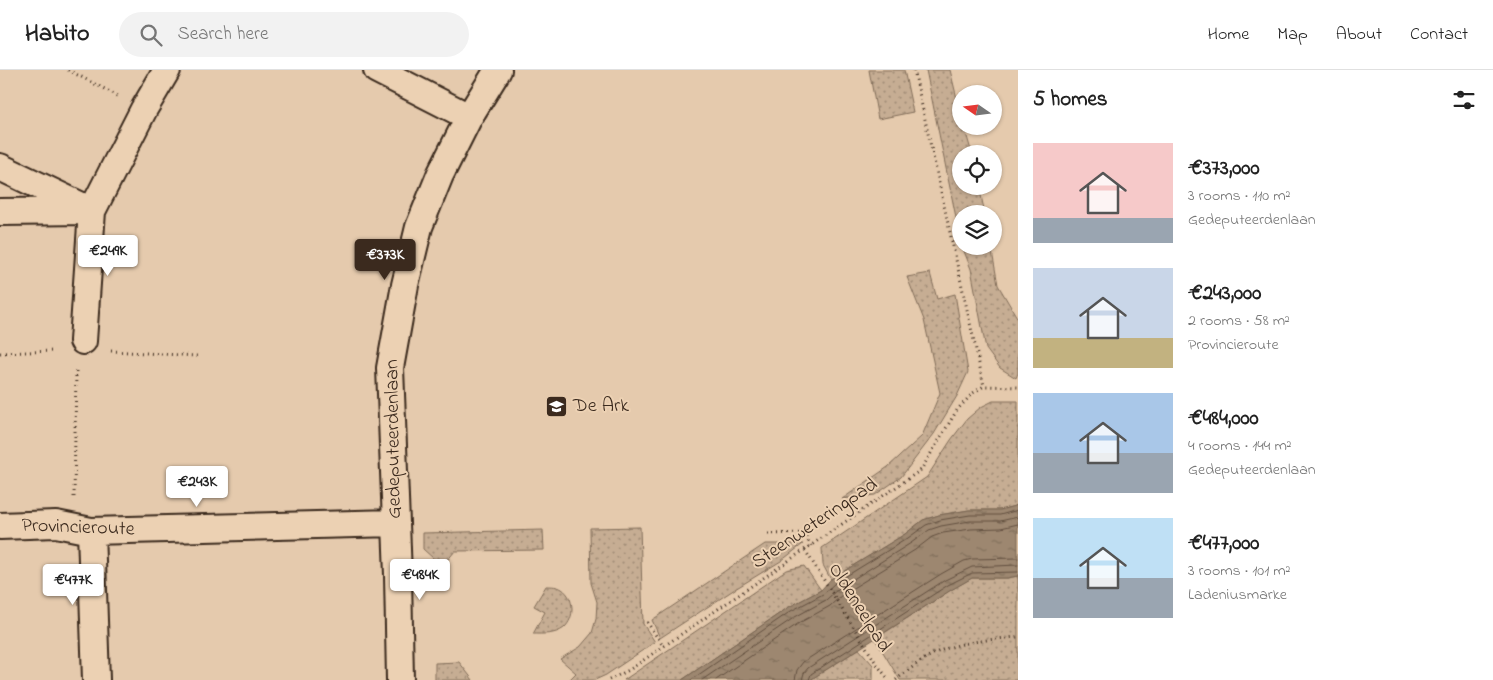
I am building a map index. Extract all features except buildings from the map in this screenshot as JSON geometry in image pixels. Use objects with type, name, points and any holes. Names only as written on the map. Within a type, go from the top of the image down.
[{"type":"street","points":[[82,346],[92,211],[144,109],[167,70]]},
{"type":"street","points":[[377,70],[469,117]]},
{"type":"street","name":"Gedeputeerdenlaan","points":[[400,680],[390,368],[403,294],[419,227],[440,175],[469,117],[498,70]]},
{"type":"street","points":[[0,167],[92,211]]},
{"type":"street","points":[[0,212],[92,211]]},
{"type":"street","name":"Provincieroute","points":[[0,526],[56,524],[82,530],[395,524]]},
{"type":"street","points":[[82,530],[96,680]]},
{"type":"path","points":[[68,70],[144,109]]},
{"type":"path","points":[[914,70],[984,386],[1018,387]]},
{"type":"path","points":[[0,353],[82,346],[197,356]]},
{"type":"path","points":[[82,346],[76,364],[82,530]]},
{"type":"path","name":"Steenweteringpad","points":[[609,680],[629,670],[921,470],[957,410],[973,393],[984,386]]},
{"type":"path","points":[[768,534],[804,533],[811,546]]},
{"type":"path","name":"Oldeneelpad","points":[[805,550],[888,680]]},
{"type":"path","points":[[647,622],[663,646]]},
{"type":"path","points":[[896,680],[914,665],[944,649],[985,640],[1018,637]]},
{"type":"shaded area","points":[[869,70],[904,70],[913,112],[878,119]]},
{"type":"shaded area","points":[[926,70],[950,70],[954,85],[952,85],[952,135],[967,135],[969,145],[952,145],[952,195],[981,195],[983,205],[953,205]]},
{"type":"shaded area","points":[[966,255],[993,255],[998,285],[1018,319],[1018,373],[1016,378],[1000,368],[986,349],[971,269]]},
{"type":"shaded area","points":[[930,273],[937,299],[955,294],[968,372],[957,396],[934,434],[901,477],[875,495],[842,499],[888,467],[922,436],[940,393],[924,320],[907,277]]},
{"type":"shaded area","points":[[993,401],[1018,401],[1018,505],[1000,510],[969,510],[923,520],[905,534],[831,579],[823,565],[822,548],[927,477],[967,419],[981,407]]},
{"type":"shaded area","points":[[640,527],[643,624],[655,642],[606,675],[595,680],[569,680],[576,673],[560,659],[580,647],[592,633],[596,619],[597,602],[591,583],[590,528]]},
{"type":"shaded area","points":[[543,530],[544,550],[455,551],[446,562],[434,559],[423,549],[423,533]]},
{"type":"shaded area","points":[[765,544],[803,544],[781,561],[660,638],[652,620]]},
{"type":"shaded area","points":[[804,566],[821,590],[789,607],[682,680],[624,680],[786,570]]},
{"type":"shaded area","points":[[1018,576],[1018,680],[900,680],[875,639],[972,578],[1007,578]]},
{"type":"shaded area","points":[[546,586],[558,587],[566,593],[571,603],[572,614],[568,624],[557,632],[533,634],[545,612],[534,606]]},
{"type":"shaded area","points":[[859,649],[873,665],[873,680],[810,680]]},
{"type":"shaded area","points":[[459,662],[473,680],[435,680],[435,663]]},
{"type":"water","points":[[1018,505],[1018,576],[1007,578],[972,578],[810,680],[682,680],[789,607],[821,590],[831,579],[905,534],[923,520],[969,510],[1000,510]]},
{"type":"place","name":"De Ark","points":[[557,406]]}]
